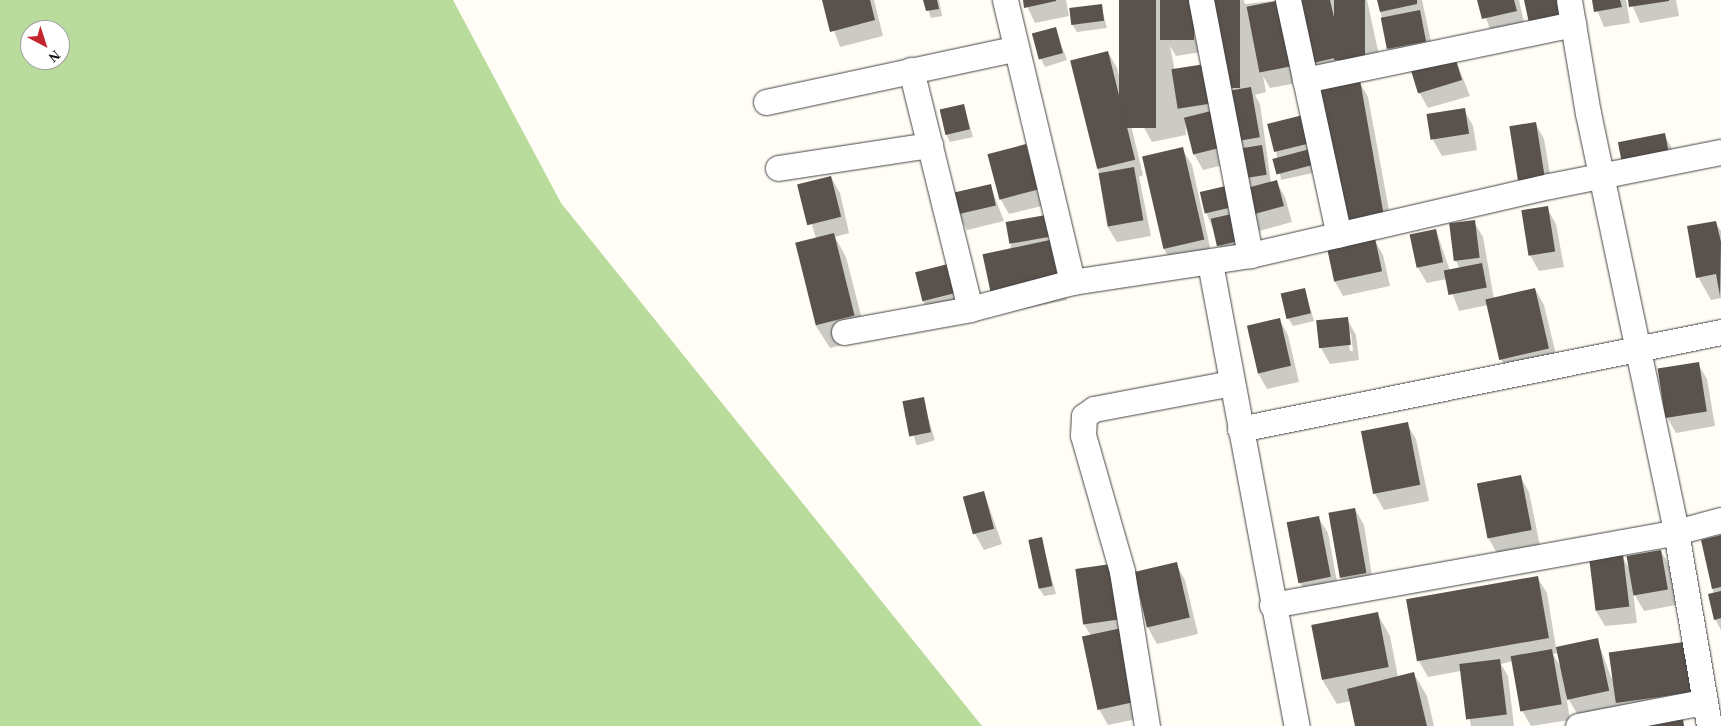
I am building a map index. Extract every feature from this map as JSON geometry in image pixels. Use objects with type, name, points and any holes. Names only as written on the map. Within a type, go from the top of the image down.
[{"type":"street","points":[[1005,0],[1014,49],[1072,282]]},
{"type":"street","points":[[1200,0],[1250,255]]},
{"type":"street","points":[[1288,0],[1339,235]]},
{"type":"street","points":[[1568,0],[1637,352],[1676,532],[1708,726]]},
{"type":"street","points":[[1305,80],[1573,24]]},
{"type":"street","points":[[766,102],[1014,49]]},
{"type":"street","points":[[911,70],[970,309]]},
{"type":"street","points":[[778,168],[930,145]]},
{"type":"street","points":[[844,332],[970,309],[1072,282],[1210,263],[1250,255],[1602,176],[1721,152]]},
{"type":"street","points":[[1210,263],[1272,605],[1297,726]]},
{"type":"street","points":[[1240,429],[1637,352],[1721,332]]},
{"type":"street","points":[[1147,726],[1122,571],[1084,435],[1084,416],[1094,409],[1231,382]]},
{"type":"street","points":[[1272,605],[1676,532],[1721,520]]},
{"type":"street","points":[[1578,726],[1704,702]]},
{"type":"green space","points":[[0,0],[453,0],[561,203],[982,726],[0,726]]},
{"type":"building","points":[[822,0],[870,0],[875,20],[830,32]]},
{"type":"building","points":[[923,0],[937,0],[939,9],[926,11]]},
{"type":"building","points":[[1023,0],[1056,0],[1056,1],[1024,8]]},
{"type":"building","points":[[1119,0],[1156,0],[1156,128],[1119,128]]},
{"type":"building","points":[[1160,0],[1194,0],[1194,40],[1160,40]]},
{"type":"building","points":[[1203,0],[1240,0],[1240,88],[1203,88]]},
{"type":"building","points":[[1281,0],[1294,66],[1259,72],[1247,7]]},
{"type":"building","points":[[1295,0],[1330,0],[1343,56],[1309,64]]},
{"type":"building","points":[[1334,0],[1365,0],[1365,60],[1334,60]]},
{"type":"building","points":[[1377,0],[1417,0],[1417,4],[1380,12]]},
{"type":"building","points":[[1477,0],[1514,0],[1517,11],[1482,19]]},
{"type":"building","points":[[1524,0],[1560,0],[1564,15],[1529,23]]},
{"type":"building","points":[[1592,0],[1620,0],[1622,7],[1594,12]]},
{"type":"building","points":[[1628,0],[1669,0],[1669,1],[1629,7]]},
{"type":"building","points":[[1102,4],[1104,21],[1071,25],[1069,8]]},
{"type":"building","points":[[1420,10],[1426,41],[1387,49],[1381,18]]},
{"type":"building","points":[[1056,27],[1063,53],[1039,60],[1032,33]]},
{"type":"building","points":[[1108,51],[1135,160],[1097,169],[1070,60]]},
{"type":"building","points":[[1455,57],[1462,80],[1418,93],[1411,70]]},
{"type":"building","points":[[1205,64],[1211,104],[1178,109],[1171,69]]},
{"type":"building","points":[[1360,80],[1384,216],[1341,224],[1317,88]]},
{"type":"building","points":[[1251,87],[1260,137],[1235,142],[1226,91]]},
{"type":"building","points":[[964,104],[970,129],[945,135],[940,110]]},
{"type":"building","points":[[1465,108],[1469,134],[1431,140],[1426,114]]},
{"type":"building","points":[[1215,110],[1224,147],[1193,155],[1184,118]]},
{"type":"building","points":[[1303,115],[1310,143],[1274,152],[1267,124]]},
{"type":"building","points":[[1536,122],[1545,176],[1518,181],[1509,126]]},
{"type":"building","points":[[1665,133],[1669,153],[1622,162],[1618,142]]},
{"type":"building","points":[[1026,144],[1038,189],[1000,200],[987,154]]},
{"type":"building","points":[[1262,145],[1267,175],[1241,179],[1236,149]]},
{"type":"building","points":[[1183,147],[1204,240],[1163,249],[1142,156]]},
{"type":"building","points":[[1310,149],[1314,164],[1276,175],[1272,159]]},
{"type":"building","points":[[1134,167],[1143,220],[1108,226],[1099,173]]},
{"type":"building","points":[[831,176],[841,217],[807,225],[797,184]]},
{"type":"building","points":[[1277,180],[1284,206],[1249,215],[1242,189]]},
{"type":"building","points":[[991,184],[996,205],[957,214],[952,193]]},
{"type":"building","points":[[1230,185],[1235,206],[1205,213],[1200,192]]},
{"type":"building","points":[[1548,206],[1555,251],[1529,256],[1521,210]]},
{"type":"building","points":[[1236,213],[1242,240],[1217,246],[1211,219]]},
{"type":"building","points":[[1046,215],[1050,237],[1009,244],[1006,222]]},
{"type":"building","points":[[1475,220],[1480,258],[1454,261],[1449,223]]},
{"type":"building","points":[[1716,221],[1721,242],[1720,296],[1716,274],[1696,278],[1687,226]]},
{"type":"building","points":[[1436,229],[1443,262],[1417,268],[1410,235]]},
{"type":"building","points":[[834,233],[855,315],[816,325],[795,243]]},
{"type":"building","points":[[1375,238],[1382,271],[1334,281],[1327,248]]},
{"type":"building","points":[[1050,240],[1059,284],[992,298],[983,254]]},
{"type":"building","points":[[952,263],[959,292],[922,301],[915,272]]},
{"type":"building","points":[[1482,263],[1487,288],[1448,295],[1444,270]]},
{"type":"building","points":[[1305,288],[1311,313],[1286,319],[1281,294]]},
{"type":"building","points":[[1535,288],[1549,348],[1499,360],[1485,299]]},
{"type":"building","points":[[1348,317],[1351,345],[1319,348],[1316,320]]},
{"type":"building","points":[[1280,318],[1291,366],[1258,373],[1247,326]]},
{"type":"building","points":[[1699,362],[1707,411],[1665,418],[1658,369]]},
{"type":"building","points":[[924,397],[931,432],[909,437],[902,401]]},
{"type":"building","points":[[1408,422],[1420,485],[1373,494],[1361,431]]},
{"type":"building","points":[[1521,475],[1532,530],[1488,539],[1477,484]]},
{"type":"building","points":[[984,491],[994,529],[973,534],[963,497]]},
{"type":"building","points":[[1355,508],[1366,573],[1340,578],[1328,513]]},
{"type":"building","points":[[1319,516],[1331,577],[1298,583],[1287,522]]},
{"type":"building","points":[[1721,535],[1721,587],[1712,589],[1701,540]]},
{"type":"building","points":[[1042,537],[1052,586],[1039,589],[1028,540]]},
{"type":"building","points":[[1661,550],[1668,589],[1633,595],[1627,556]]},
{"type":"building","points":[[1623,555],[1629,607],[1596,611],[1589,559]]},
{"type":"building","points":[[1177,562],[1190,618],[1147,627],[1134,572]]},
{"type":"building","points":[[1111,564],[1119,619],[1083,624],[1075,569]]},
{"type":"building","points":[[1538,576],[1549,638],[1417,661],[1406,599]]},
{"type":"building","points":[[1721,591],[1721,618],[1714,620],[1708,594]]},
{"type":"building","points":[[1378,612],[1389,667],[1322,680],[1311,625]]},
{"type":"building","points":[[1122,628],[1138,701],[1097,710],[1082,637]]},
{"type":"building","points":[[1598,638],[1609,691],[1567,700],[1556,647]]},
{"type":"building","points":[[1684,642],[1691,693],[1616,703],[1609,653]]},
{"type":"building","points":[[1552,649],[1562,704],[1520,711],[1511,656]]},
{"type":"building","points":[[1500,659],[1507,715],[1466,720],[1459,664]]},
{"type":"building","points":[[1414,672],[1427,726],[1355,726],[1347,689]]},
{"type":"building","points":[[1683,719],[1684,726],[1644,726],[1644,725]]}]
